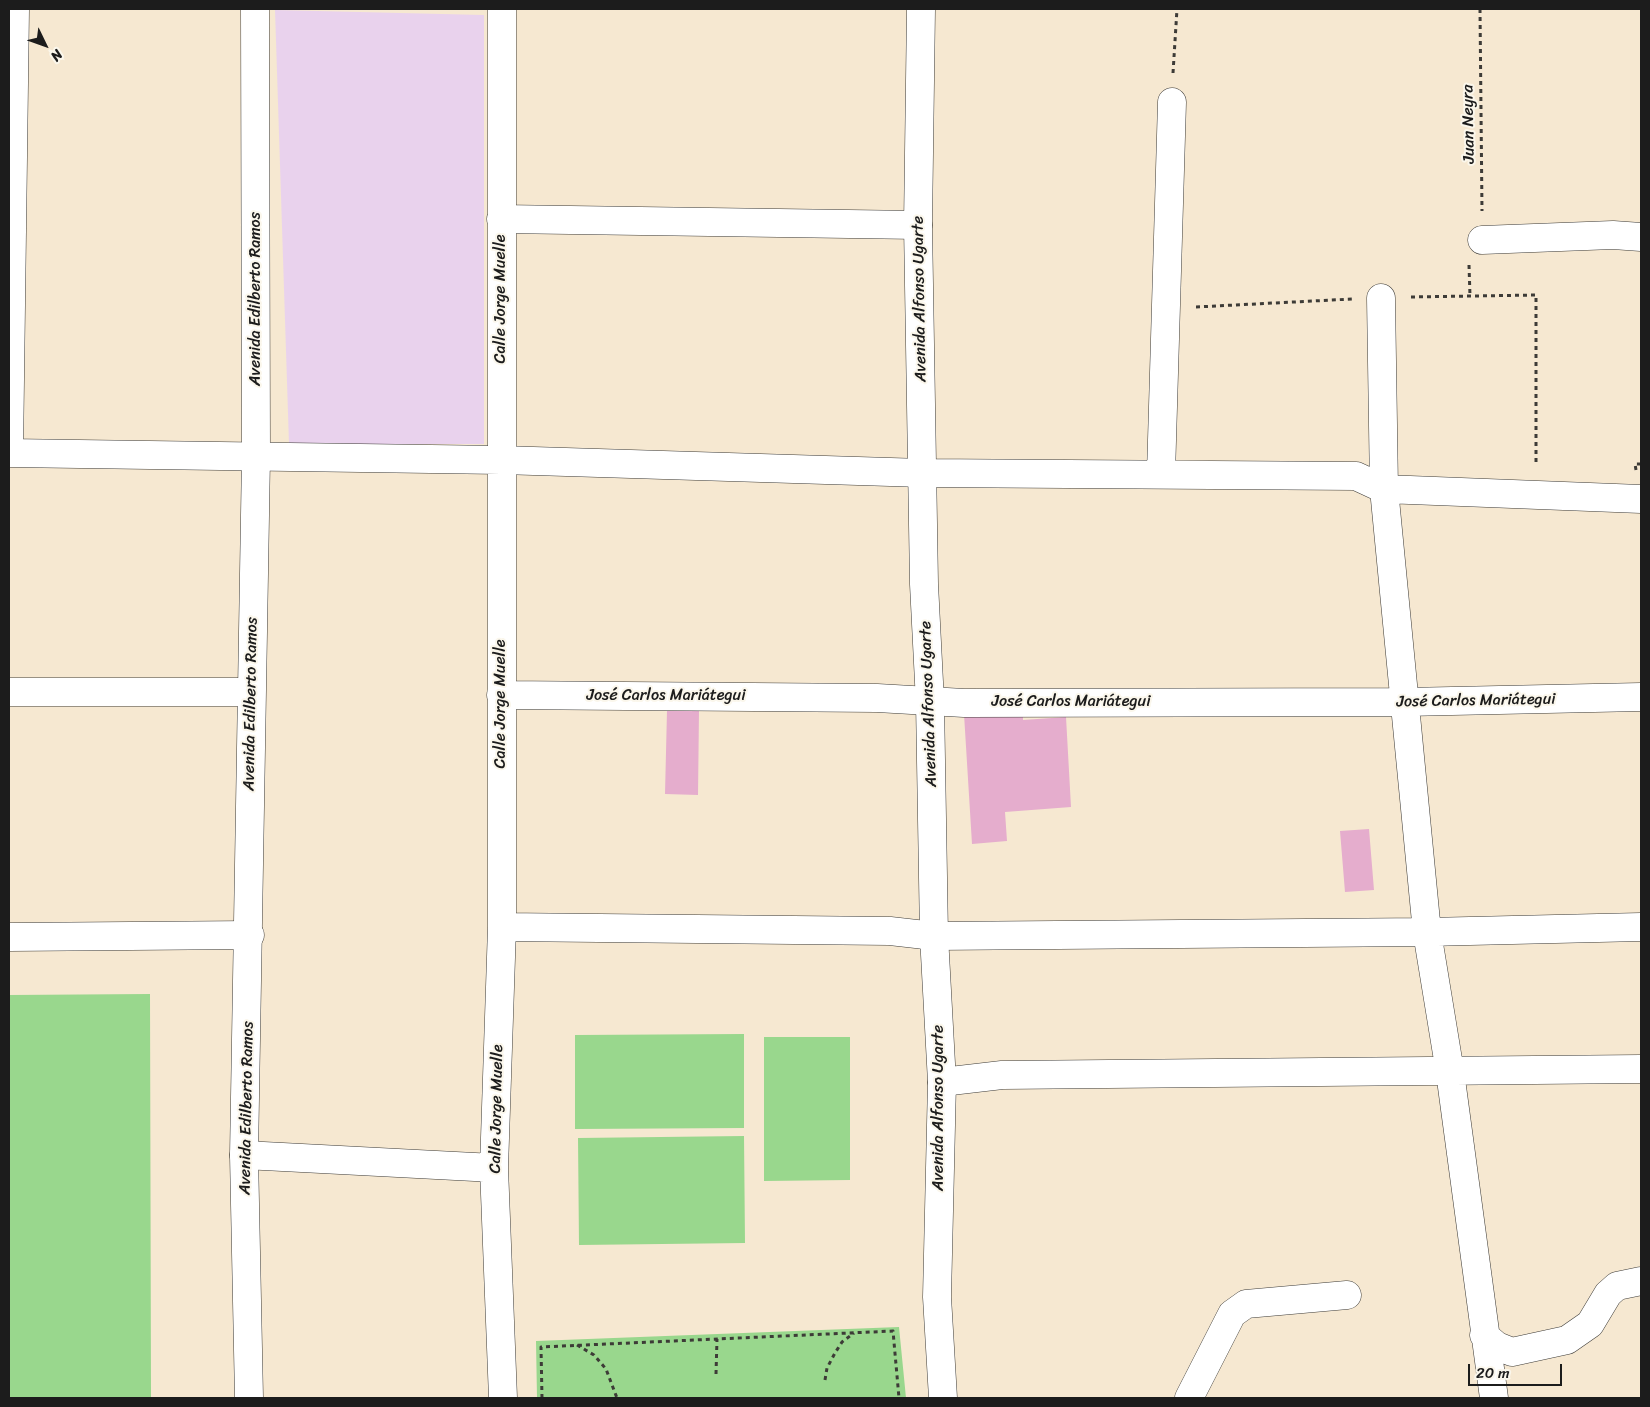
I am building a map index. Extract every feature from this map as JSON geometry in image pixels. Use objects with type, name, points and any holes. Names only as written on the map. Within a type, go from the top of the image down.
[{"type":"street","points":[[15,9],[9,452],[501,460],[923,472],[1356,476],[1384,489],[1641,499]]},
{"type":"street","name":"Avenida Edilberto Ramos","points":[[249,1398],[244,1155],[250,935],[251,692],[256,456],[255,9]]},
{"type":"street","name":"Calle Jorge Muelle","points":[[502,9],[502,927],[494,1168],[503,1398]]},
{"type":"street","name":"Avenida Alfonso Ugarte","points":[[922,9],[918,225],[924,584],[930,702],[934,936],[942,1082],[937,1297],[943,1398]]},
{"type":"street","points":[[1161,474],[1172,102]]},
{"type":"street","points":[[501,219],[918,225]]},
{"type":"street","points":[[1482,240],[1613,235],[1641,237]]},
{"type":"street","points":[[1381,298],[1384,489],[1427,932],[1450,1072],[1494,1398]]},
{"type":"street","points":[[9,692],[251,692]]},
{"type":"street","name":"José Carlos Mariátegui","points":[[501,695],[877,698],[930,702],[1406,702],[1641,697]]},
{"type":"street","points":[[502,927],[890,931],[934,936],[1427,932],[1641,927]]},
{"type":"street","points":[[9,937],[250,935]]},
{"type":"street","points":[[942,1082],[1002,1075],[1641,1069]]},
{"type":"street","points":[[244,1155],[494,1168]]},
{"type":"street","points":[[1484,1335],[1497,1346],[1512,1352],[1567,1340],[1590,1324],[1608,1294],[1617,1286],[1641,1281]]},
{"type":"street","points":[[1189,1398],[1232,1314],[1246,1304],[1347,1295]]},
{"type":"path","points":[[1172,102],[1177,9]]},
{"type":"path","name":"Juan Neyra","points":[[1480,9],[1482,240]]},
{"type":"path","points":[[1536,295],[1536,495]]},
{"type":"path","points":[[542,1398],[541,1347],[893,1331],[899,1398]]},
{"type":"path","points":[[825,1380],[827,1368],[834,1354],[842,1342],[854,1333]]},
{"type":"path","points":[[716,1374],[717,1339]]},
{"type":"path","points":[[577,1345],[600,1361],[611,1379],[617,1398]]},
{"type":"shaded area","points":[[275,10],[484,15],[484,444],[289,444]]},
{"type":"green space","points":[[150,994],[151,1398],[9,1398],[9,995]]},
{"type":"green space","points":[[744,1034],[744,1128],[575,1129],[575,1035]]},
{"type":"green space","points":[[764,1037],[850,1037],[850,1180],[764,1181]]},
{"type":"green space","points":[[744,1136],[745,1243],[579,1245],[578,1138]]},
{"type":"green space","points":[[899,1327],[906,1398],[537,1398],[536,1341]]},
{"type":"building","points":[[667,711],[699,711],[698,795],[665,794]]},
{"type":"building","points":[[1023,711],[1023,720],[1066,717],[1071,807],[1005,812],[1007,841],[972,844],[964,714]]},
{"type":"building","points":[[1369,829],[1374,890],[1345,892],[1340,831]]}]
